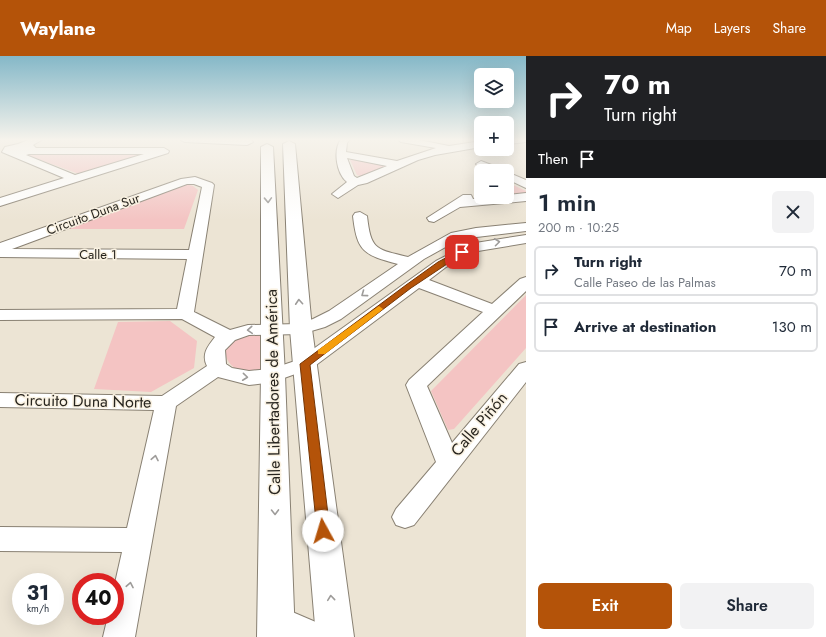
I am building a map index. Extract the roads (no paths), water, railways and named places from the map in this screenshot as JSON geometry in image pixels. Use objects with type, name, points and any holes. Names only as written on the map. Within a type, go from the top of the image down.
[{"type":"street","points":[[49,166],[75,179]]},
{"type":"street","points":[[0,202],[116,166]]},
{"type":"street","name":"Calle Libertadores de América","points":[[269,166],[276,629]]},
{"type":"street","name":"Calle Libertadores de América","points":[[272,166],[301,329],[335,637]]},
{"type":"street","points":[[345,166],[348,178],[355,182]]},
{"type":"street","points":[[338,194],[355,182],[364,181],[397,166]]},
{"type":"street","name":"Circuito Duna Sur","points":[[0,248],[210,172]]},
{"type":"street","points":[[514,179],[526,185]]},
{"type":"street","name":"Circuito Duna Sur","points":[[184,314],[208,185],[195,180],[185,181]]},
{"type":"street","points":[[434,218],[474,193]]},
{"type":"street","points":[[457,204],[522,201]]},
{"type":"street","points":[[360,216],[364,241],[368,246],[380,253],[441,264]]},
{"type":"street","points":[[526,227],[476,232],[456,236],[414,259],[335,315],[319,324],[301,329],[272,329],[238,332],[228,336],[222,340],[215,350],[215,362],[218,368],[226,373],[249,378],[273,375],[305,364],[441,264],[474,247],[526,239]]},
{"type":"street","name":"Calle 1","points":[[0,253],[195,255]]},
{"type":"street","points":[[387,278],[416,281],[498,309]]},
{"type":"street","points":[[448,462],[416,385],[526,282]]},
{"type":"street","points":[[0,315],[184,314],[228,336]]},
{"type":"street","name":"Circuito Duna Norte","points":[[0,400],[166,402],[218,368]]},
{"type":"street","name":"Calle Piñón","points":[[405,517],[448,462],[526,368]]},
{"type":"street","name":"Circuito Duna Norte","points":[[119,637],[166,402]]},
{"type":"street","points":[[0,539],[139,540]]},
{"type":"street","points":[[276,629],[314,637]]}]
